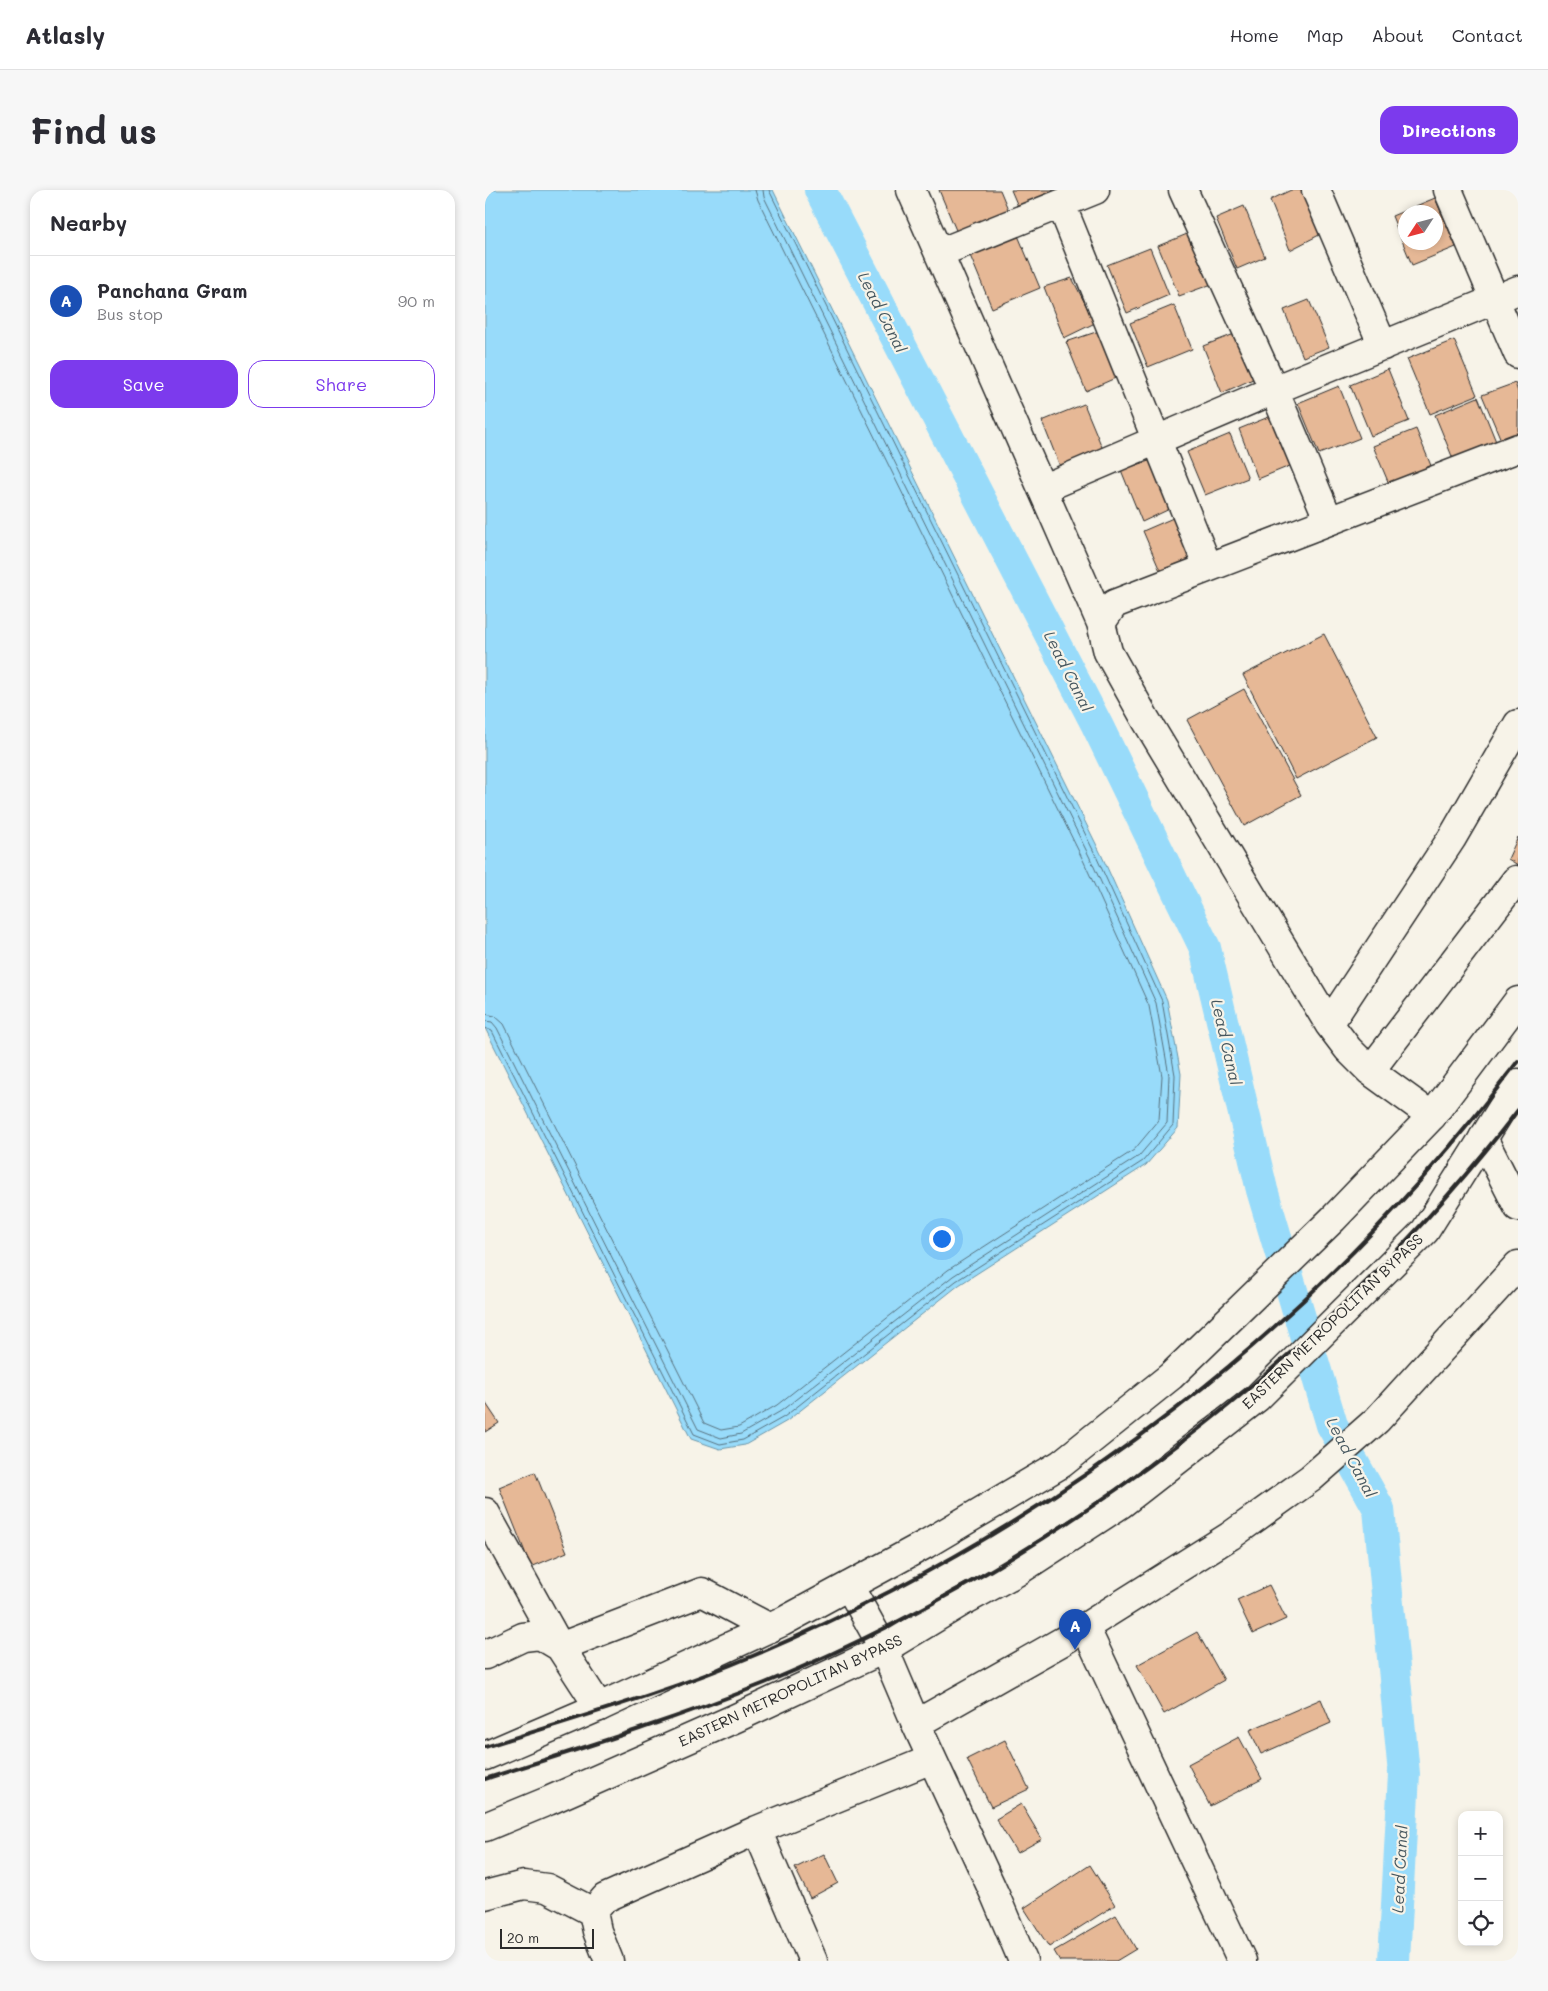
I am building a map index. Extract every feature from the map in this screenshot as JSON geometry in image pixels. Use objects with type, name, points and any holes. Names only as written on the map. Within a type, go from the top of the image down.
[{"type":"street","points":[[911,190],[1101,623],[1108,652],[1146,720],[1329,1024],[1348,1049],[1370,1071],[1432,1116]]},
{"type":"street","points":[[939,253],[1095,190]]},
{"type":"street","points":[[1183,190],[1274,390],[1329,521]]},
{"type":"street","points":[[1316,190],[1383,346]]},
{"type":"street","points":[[1448,190],[1507,295],[1518,354]]},
{"type":"street","points":[[1061,204],[1208,567]]},
{"type":"street","points":[[1042,489],[1274,390],[1507,295]]},
{"type":"street","points":[[1101,623],[1114,604],[1518,448]]},
{"type":"street","points":[[1329,1024],[1452,838],[1518,724]]},
{"type":"street","points":[[1370,1071],[1516,880]]},
{"type":"street","points":[[485,1756],[599,1707],[770,1628],[926,1544],[1061,1464],[1171,1376],[1333,1219],[1432,1116],[1518,1002]]},
{"type":"street","name":"EASTERN METROPOLITAN BYPASS","points":[[485,1827],[736,1718],[885,1649],[960,1602],[1015,1573],[1121,1504],[1257,1398],[1425,1230],[1518,1083]]},
{"type":"street","points":[[1483,1138],[1518,1206]]},
{"type":"street","points":[[916,1724],[1085,1627],[1229,1536],[1311,1478],[1377,1420],[1518,1265]]},
{"type":"street","points":[[485,1512],[560,1647],[599,1707]]},
{"type":"street","points":[[849,1586],[885,1649],[916,1724],[1023,1961]]},
{"type":"street","points":[[560,1647],[702,1592],[770,1628]]},
{"type":"street","points":[[1085,1627],[1242,1961]]},
{"type":"street","points":[[485,1655],[523,1637],[540,1635],[560,1647]]},
{"type":"street","points":[[593,1912],[605,1898],[757,1830],[932,1759]]},
{"type":"street","points":[[757,1830],[813,1961]]},
{"type":"street","points":[[485,1895],[524,1885],[547,1888],[593,1912]]},
{"type":"street","points":[[593,1912],[597,1931],[609,1961]]},
{"type":"water","points":[[485,190],[773,190],[1101,854],[1167,1000],[1181,1074],[1178,1128],[1146,1165],[959,1285],[787,1421],[745,1445],[720,1449],[691,1439],[485,1028]]},
{"type":"building","points":[[939,190],[1000,190],[1010,214],[958,235]]},
{"type":"building","points":[[1011,190],[1053,190],[1056,196],[1020,211]]},
{"type":"building","points":[[1291,190],[1304,190],[1323,233],[1290,250],[1270,200]]},
{"type":"building","points":[[1435,198],[1438,205],[1418,205]]},
{"type":"building","points":[[1244,206],[1265,257],[1237,269],[1216,218]]},
{"type":"building","points":[[1398,213],[1398,231],[1392,216]]},
{"type":"building","points":[[1443,217],[1456,247],[1412,265],[1406,250],[1443,250]]},
{"type":"building","points":[[1192,232],[1212,284],[1179,296],[1158,246]]},
{"type":"building","points":[[1017,233],[1040,288],[992,308],[969,253]]},
{"type":"building","points":[[1150,248],[1169,295],[1127,313],[1107,265]]},
{"type":"building","points":[[1072,278],[1095,323],[1064,338],[1044,287]]},
{"type":"building","points":[[1309,300],[1329,347],[1303,357],[1284,310]]},
{"type":"building","points":[[1174,305],[1192,349],[1148,367],[1130,323]]},
{"type":"building","points":[[1099,331],[1120,376],[1086,391],[1066,342]]},
{"type":"building","points":[[1237,333],[1255,378],[1222,393],[1203,346]]},
{"type":"building","points":[[1454,340],[1477,395],[1430,414],[1407,359]]},
{"type":"building","points":[[1388,369],[1409,421],[1371,436],[1350,385]]},
{"type":"building","points":[[1515,383],[1518,392],[1518,439],[1504,447],[1482,395]]},
{"type":"building","points":[[1339,386],[1360,438],[1319,454],[1298,403]]},
{"type":"building","points":[[1478,397],[1499,449],[1456,466],[1435,415]]},
{"type":"building","points":[[1084,404],[1104,452],[1061,469],[1042,421]]},
{"type":"building","points":[[1276,414],[1297,463],[1258,479],[1239,429]]},
{"type":"building","points":[[1416,429],[1434,473],[1392,491],[1373,446]]},
{"type":"building","points":[[1230,434],[1248,478],[1205,495],[1187,452]]},
{"type":"building","points":[[1155,459],[1176,506],[1142,522],[1121,470]]},
{"type":"building","points":[[1180,515],[1200,561],[1164,580],[1143,531]]},
{"type":"building","points":[[1324,634],[1377,737],[1296,779],[1243,675]]},
{"type":"building","points":[[1244,689],[1301,795],[1244,826],[1187,720]]},
{"type":"building","points":[[1518,837],[1518,865],[1508,859]]},
{"type":"building","points":[[485,1402],[499,1423],[485,1432]]},
{"type":"building","points":[[535,1472],[567,1552],[531,1567],[499,1487]]},
{"type":"building","points":[[1269,1585],[1286,1619],[1253,1634],[1237,1600]]},
{"type":"building","points":[[1197,1632],[1224,1680],[1164,1714],[1137,1665]]},
{"type":"building","points":[[1321,1699],[1331,1723],[1261,1754],[1250,1730]]},
{"type":"building","points":[[1239,1737],[1262,1779],[1210,1806],[1188,1764]]},
{"type":"building","points":[[1005,1740],[1029,1789],[991,1807],[967,1759]]},
{"type":"building","points":[[1021,1804],[1042,1839],[1017,1853],[996,1819]]},
{"type":"building","points":[[824,1854],[838,1883],[810,1898],[795,1868]]},
{"type":"building","points":[[1090,1865],[1115,1905],[1049,1947],[1024,1908]]},
{"type":"building","points":[[1116,1915],[1136,1949],[1116,1961],[1060,1961],[1054,1951]]},
{"type":"waterway","name":"Lead Canal","points":[[820,190],[1097,725],[1205,948],[1262,1190],[1332,1425],[1379,1509],[1404,1774],[1394,1961]]},
{"type":"railway","points":[[485,1747],[655,1693],[755,1655],[867,1603],[975,1545],[1078,1480],[1176,1409],[1270,1331],[1358,1247],[1441,1157],[1518,1061]]},
{"type":"railway","points":[[485,1779],[661,1722],[765,1683],[872,1634],[977,1578],[1080,1515],[1178,1444],[1272,1368],[1361,1287],[1443,1201],[1518,1110]]},
{"type":"place","name":"Panchana Gram","points":[[1075,1650]]}]
